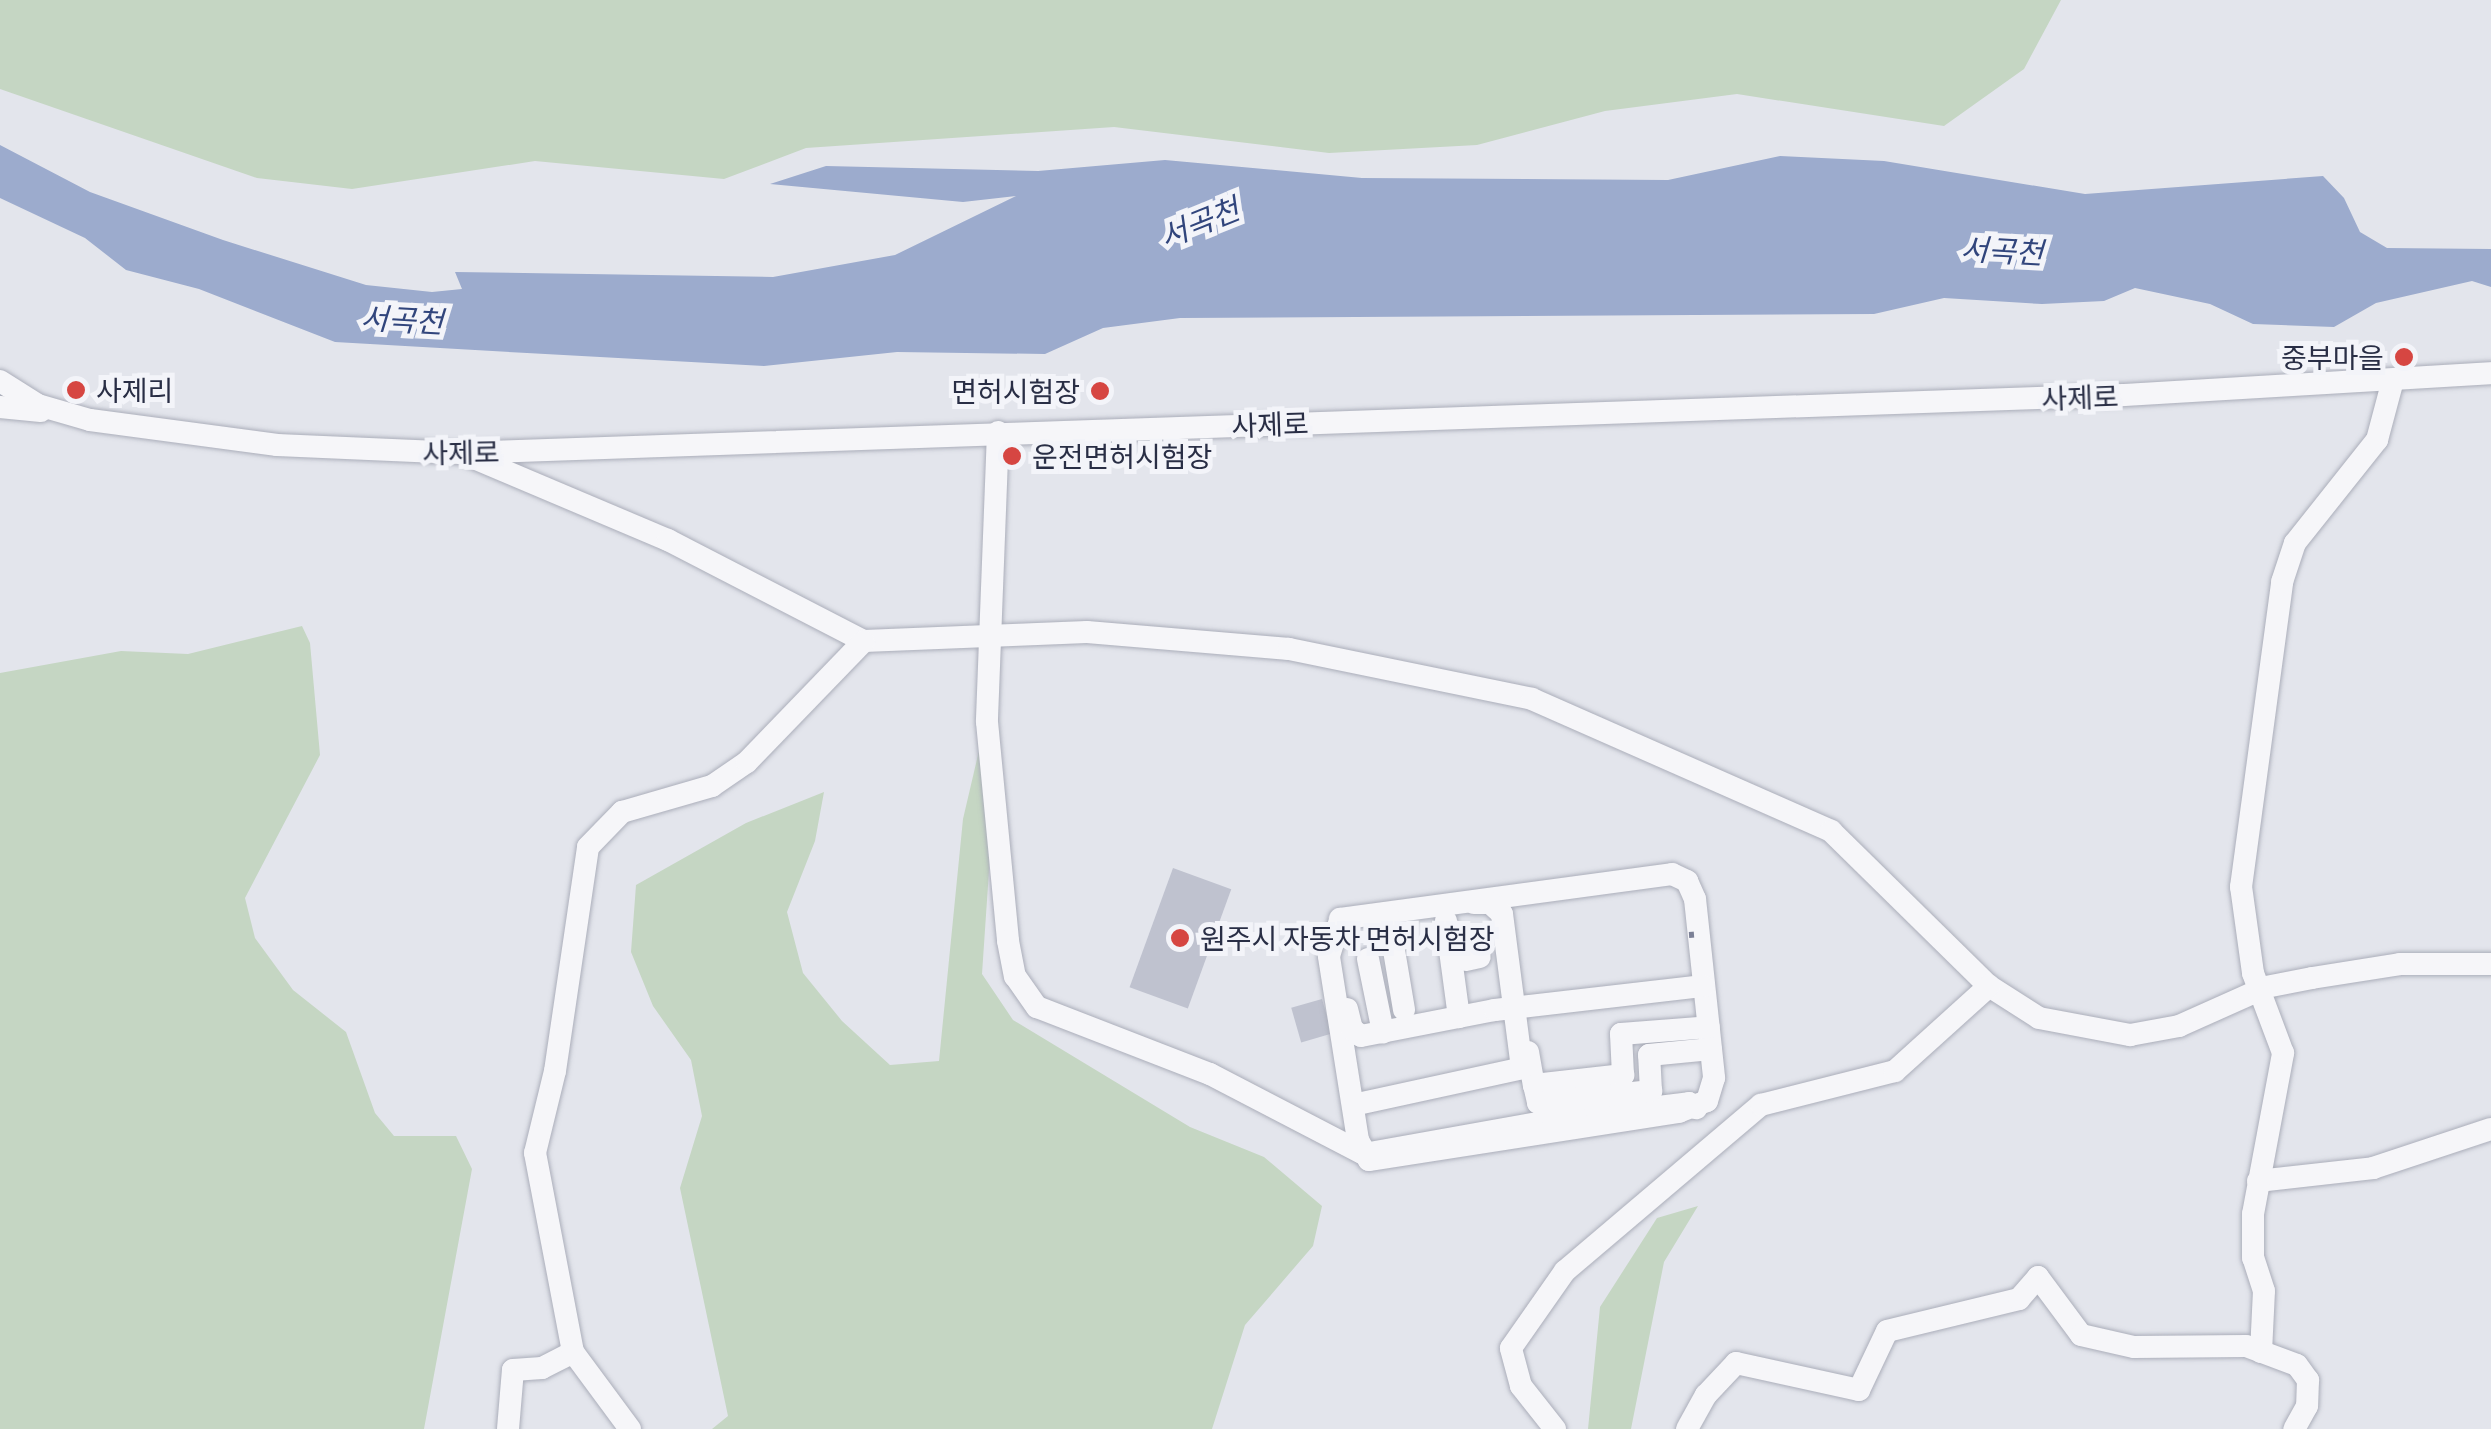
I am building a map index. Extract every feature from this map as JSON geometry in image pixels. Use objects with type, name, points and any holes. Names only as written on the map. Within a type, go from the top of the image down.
[{"type":"street","name":"사제로","points":[[0,381],[60,413],[277,445],[462,453],[2124,395],[2491,373]]},
{"type":"street","points":[[2261,1352],[2264,1292],[2254,1258],[2258,1182],[2282,1053],[2261,990],[2241,887],[2282,582],[2295,543],[2377,440],[2393,380]]},
{"type":"street","points":[[0,407],[60,413]]},
{"type":"street","points":[[998,432],[987,722],[1008,942],[1015,976],[1037,1007],[1210,1074],[1367,1157],[1696,1108],[1714,1088],[1710,1038],[1691,902],[1680,881],[1532,894],[1517,904],[1515,1009],[1538,1103],[1651,1091],[1649,1054],[1710,1038]]},
{"type":"street","points":[[462,453],[668,540],[864,641],[991,640],[1087,632],[1289,649],[1532,700],[1831,832],[1989,986],[2039,1018],[2130,1035],[2179,1026],[2261,990],[2400,964],[2491,964]]},
{"type":"street","points":[[630,1429],[572,1352],[535,1154],[556,1071],[588,846],[622,812],[712,786],[747,762],[864,641]]},
{"type":"street","points":[[1367,1157],[1329,944],[1340,918],[1352,912],[1672,874],[1693,892],[1702,990]]},
{"type":"street","points":[[1357,1099],[1520,1058],[1502,914],[1486,902],[1457,939],[1460,1017]]},
{"type":"street","points":[[1388,914],[1406,973],[1404,1010]]},
{"type":"street","points":[[1457,939],[1388,914],[1352,921],[1338,943],[1352,1029],[1361,1036],[1515,1009],[1702,990]]},
{"type":"street","points":[[1457,939],[1471,996]]},
{"type":"street","points":[[1365,970],[1384,1032]]},
{"type":"street","points":[[1555,1429],[1522,1386],[1511,1348],[1565,1271],[1760,1105],[1895,1071],[1989,986]]},
{"type":"street","points":[[1357,1099],[1356,1046],[1515,1009]]},
{"type":"street","points":[[1534,1085],[1623,1075],[1622,1034],[1710,1038]]},
{"type":"street","points":[[2258,1182],[2392,1164],[2491,1128]]},
{"type":"street","points":[[1687,1429],[1736,1362],[1859,1390],[1887,1331],[2019,1299],[2038,1278],[2081,1336],[2134,1347],[2261,1352],[2297,1365],[2308,1380],[2307,1406],[2294,1429]]},
{"type":"street","points":[[508,1429],[512,1370],[542,1368],[572,1352]]},
{"type":"green space","points":[[0,0],[2061,0],[2024,69],[1944,126],[1737,94],[1605,111],[1477,145],[1329,153],[1114,127],[806,148],[724,179],[535,161],[352,189],[257,178],[0,89]]},
{"type":"green space","points":[[302,626],[310,643],[320,755],[245,898],[255,938],[293,990],[346,1032],[375,1113],[394,1136],[456,1136],[472,1169],[424,1429],[0,1429],[0,673],[121,651],[188,654]]},
{"type":"green space","points":[[981,742],[994,797],[982,974],[1013,1020],[1190,1127],[1264,1157],[1322,1206],[1313,1246],[1245,1325],[1212,1429],[712,1429],[728,1416],[680,1188],[702,1116],[691,1060],[653,1006],[631,952],[636,885],[746,823],[824,792],[815,841],[787,912],[803,973],[842,1021],[890,1065],[939,1061],[963,819]]},
{"type":"green space","points":[[1698,1206],[1664,1262],[1631,1429],[1588,1429],[1600,1307],[1657,1218]]},
{"type":"water","name":"서곡천","points":[[0,145],[90,192],[223,240],[366,285],[432,292],[462,289],[455,272],[773,277],[895,255],[1016,196],[963,202],[770,184],[826,166],[1038,171],[1165,160],[1362,178],[1668,180],[1780,156],[1884,161],[2085,194],[2323,176],[2344,198],[2360,232],[2387,248],[2491,249],[2491,287],[2472,281],[2376,303],[2334,327],[2253,324],[2210,304],[2135,288],[2104,301],[2042,304],[1944,298],[1874,314],[1180,318],[1103,328],[1045,354],[897,352],[764,366],[527,353],[335,342],[199,289],[126,270],[85,238],[0,198]]},
{"type":"building","name":"원주시 자동차 면허시험장","points":[[1173,868],[1231,889],[1188,1009],[1130,987]]},
{"type":"building","points":[[1322,999],[1332,1034],[1301,1042],[1291,1008]]},
{"type":"railway","points":[[1689,935],[1702,934]]},
{"type":"place","name":"중부마을","points":[[2404,357]]},
{"type":"place","name":"사제리","points":[[76,390]]},
{"type":"place","name":"면허시험장","points":[[1100,391]]},
{"type":"place","name":"운전면허시험장","points":[[1012,456]]},
{"type":"place","name":"원주시 자동차 면허시험장","points":[[1180,938]]}]
